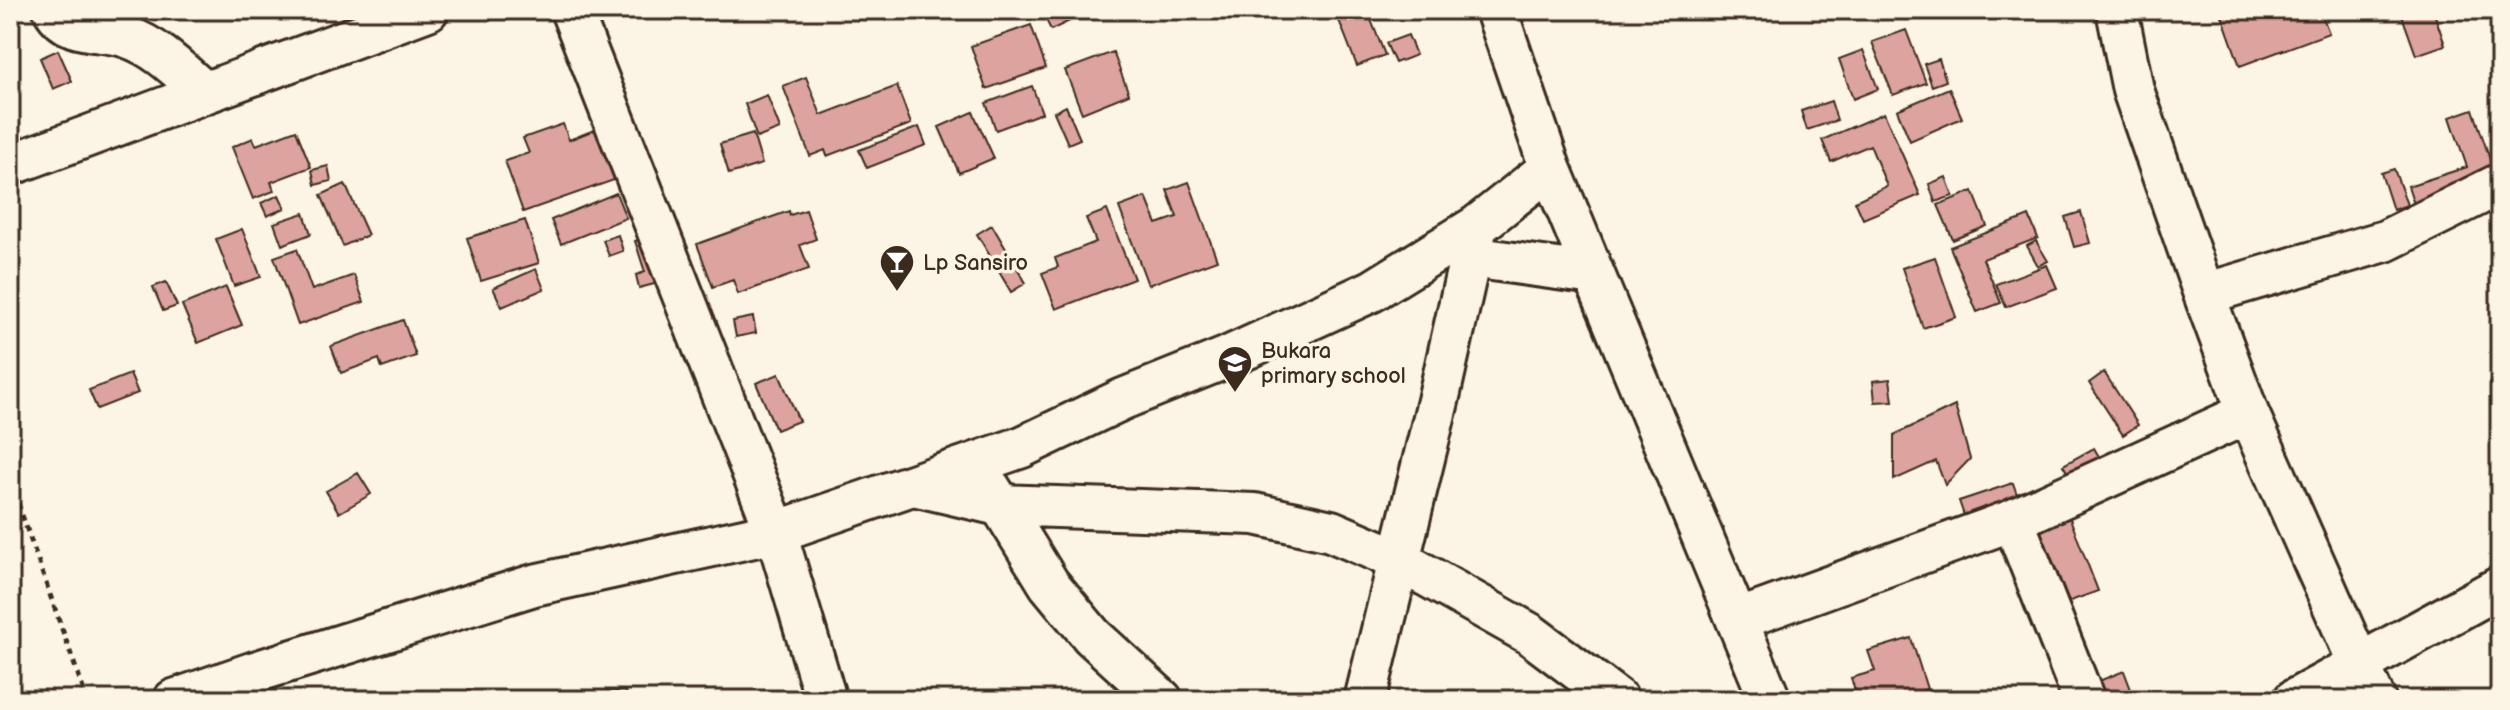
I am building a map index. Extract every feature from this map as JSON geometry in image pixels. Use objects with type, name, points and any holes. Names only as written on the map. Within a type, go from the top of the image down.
[{"type":"street","points":[[54,10],[59,19],[74,28],[104,30],[130,37],[161,55],[204,92]]},
{"type":"street","points":[[10,165],[428,10]]},
{"type":"street","points":[[571,10],[776,532],[826,700]]},
{"type":"street","points":[[1496,10],[1550,168],[1770,700]]},
{"type":"street","points":[[2117,10],[2133,90],[2248,413],[2375,700]]},
{"type":"street","points":[[174,700],[534,585],[776,532],[1022,447],[1123,399],[1228,357],[1473,242],[1550,168]]},
{"type":"street","points":[[2204,294],[2385,241],[2500,184]]},
{"type":"street","points":[[1473,242],[1594,274]]},
{"type":"street","points":[[1365,700],[1438,401],[1473,242]]},
{"type":"street","points":[[1737,620],[2013,520],[2248,413]]},
{"type":"street","points":[[977,463],[999,505],[1049,584],[1092,636],[1162,700]]},
{"type":"street","points":[[914,485],[999,505],[1255,514],[1331,531],[1399,560],[1530,634],[1618,700]]},
{"type":"street","points":[[2013,520],[2084,700]]},
{"type":"street","points":[[2294,700],[2500,587]]},
{"type":"path","points":[[10,481],[87,700]]},
{"type":"building","points":[[1041,10],[1075,10],[1078,17],[1051,30]]},
{"type":"building","points":[[1335,10],[1367,10],[1385,55],[1357,66]]},
{"type":"building","points":[[2220,10],[2320,10],[2329,33],[2240,66]]},
{"type":"building","points":[[2400,10],[2433,10],[2445,45],[2416,55]]},
{"type":"building","points":[[1031,25],[1046,68],[986,89],[971,46]]},
{"type":"building","points":[[1906,30],[1926,83],[1893,95],[1872,42]]},
{"type":"building","points":[[1408,35],[1416,55],[1395,63],[1386,43]]},
{"type":"building","points":[[58,50],[72,81],[53,89],[40,58]]},
{"type":"building","points":[[1863,50],[1878,89],[1853,99],[1839,59]]},
{"type":"building","points":[[1113,52],[1129,94],[1082,113],[1065,70]]},
{"type":"building","points":[[1939,59],[1946,81],[1932,86],[1924,64]]},
{"type":"building","points":[[806,77],[821,115],[897,86],[911,124],[827,156],[825,150],[810,156],[783,86]]},
{"type":"building","points":[[1032,86],[1042,113],[996,130],[986,103]]},
{"type":"building","points":[[1949,88],[1962,118],[1910,141],[1897,110]]},
{"type":"building","points":[[767,95],[780,129],[757,138],[745,104]]},
{"type":"building","points":[[1831,101],[1837,120],[1807,130],[1801,111]]},
{"type":"building","points":[[1066,106],[1080,139],[1068,144],[1054,112]]},
{"type":"building","points":[[2473,109],[2497,180],[2415,207],[2408,186],[2467,167],[2450,117]]},
{"type":"building","points":[[973,112],[994,158],[959,173],[939,127]]},
{"type":"building","points":[[1884,113],[1920,195],[1863,219],[1855,201],[1887,186],[1870,145],[1831,162],[1822,140]]},
{"type":"building","points":[[563,124],[569,140],[599,128],[617,179],[523,212],[505,161],[529,153],[523,138]]},
{"type":"building","points":[[919,127],[926,145],[867,168],[859,150]]},
{"type":"building","points":[[296,130],[311,167],[271,182],[274,191],[253,199],[232,147],[253,138],[256,145]]},
{"type":"building","points":[[753,134],[762,164],[729,174],[720,144]]},
{"type":"building","points":[[328,166],[331,181],[315,185],[312,170]]},
{"type":"building","points":[[2394,169],[2407,205],[2393,210],[2381,173]]},
{"type":"building","points":[[1946,177],[1953,196],[1935,202],[1929,184]]},
{"type":"building","points":[[1189,182],[1217,260],[1148,285],[1119,207],[1146,197],[1157,224],[1177,217],[1167,190]]},
{"type":"building","points":[[345,184],[368,235],[343,246],[321,195]]},
{"type":"building","points":[[1973,191],[1987,226],[1953,240],[1938,205]]},
{"type":"building","points":[[616,193],[626,218],[561,244],[551,220]]},
{"type":"building","points":[[279,195],[285,208],[267,216],[261,203]]},
{"type":"building","points":[[806,210],[816,239],[800,245],[809,269],[738,294],[733,280],[713,287],[697,244],[789,211],[790,215]]},
{"type":"building","points":[[1107,210],[1134,279],[1056,309],[1042,273],[1058,267],[1055,258],[1096,242],[1086,218]]},
{"type":"building","points":[[2081,212],[2090,243],[2074,247],[2065,217]]},
{"type":"building","points":[[304,213],[311,234],[282,245],[274,223]]},
{"type":"building","points":[[2029,216],[2038,238],[1983,259],[2001,303],[1977,312],[1950,247]]},
{"type":"building","points":[[525,220],[539,263],[481,281],[467,238]]},
{"type":"building","points":[[992,225],[1026,283],[1011,292],[977,234]]},
{"type":"building","points":[[242,229],[261,277],[234,286],[216,239]]},
{"type":"building","points":[[2500,231],[2500,260],[2489,236]]},
{"type":"building","points":[[618,235],[623,251],[609,256],[603,240]]},
{"type":"building","points":[[653,236],[666,281],[639,288],[636,275],[645,272],[635,241]]},
{"type":"building","points":[[2036,241],[2048,261],[2038,266],[2027,246]]},
{"type":"building","points":[[297,249],[312,290],[354,275],[364,302],[298,325],[274,257]]},
{"type":"building","points":[[1935,257],[1956,317],[1923,328],[1902,268]]},
{"type":"building","points":[[2047,265],[2057,288],[2006,307],[1996,284]]},
{"type":"building","points":[[536,269],[544,289],[502,307],[493,288]]},
{"type":"building","points":[[166,282],[177,306],[163,311],[153,287]]},
{"type":"building","points":[[226,287],[242,325],[198,343],[182,305]]},
{"type":"building","points":[[753,317],[756,333],[736,337],[733,321]]},
{"type":"building","points":[[403,320],[416,356],[382,368],[379,359],[341,373],[331,346]]},
{"type":"building","points":[[2104,372],[2138,425],[2123,435],[2089,383]]},
{"type":"building","points":[[130,374],[138,393],[97,409],[89,390]]},
{"type":"building","points":[[779,374],[799,421],[776,430],[756,383]]},
{"type":"building","points":[[1890,379],[1893,401],[1875,402],[1873,381]]},
{"type":"building","points":[[1955,406],[1970,459],[1945,485],[1936,461],[1894,480],[1894,435]]},
{"type":"building","points":[[2094,448],[2101,460],[2071,478],[2063,465]]},
{"type":"building","points":[[358,473],[371,494],[339,513],[326,491]]},
{"type":"building","points":[[2013,483],[2020,503],[1966,521],[1959,501]]},
{"type":"building","points":[[2069,516],[2098,591],[2065,603],[2037,528]]},
{"type":"building","points":[[1911,638],[1927,689],[1892,700],[1858,700],[1851,678],[1875,671],[1868,651]]},
{"type":"building","points":[[2124,671],[2135,700],[2097,700],[2091,684]]},
{"type":"building","points":[[626,691],[629,700],[599,700],[597,692]]},
{"type":"place","name":"Lp Sansiro","points":[[897,293]]},
{"type":"place","name":"Bukara primary school","points":[[1235,394]]}]
